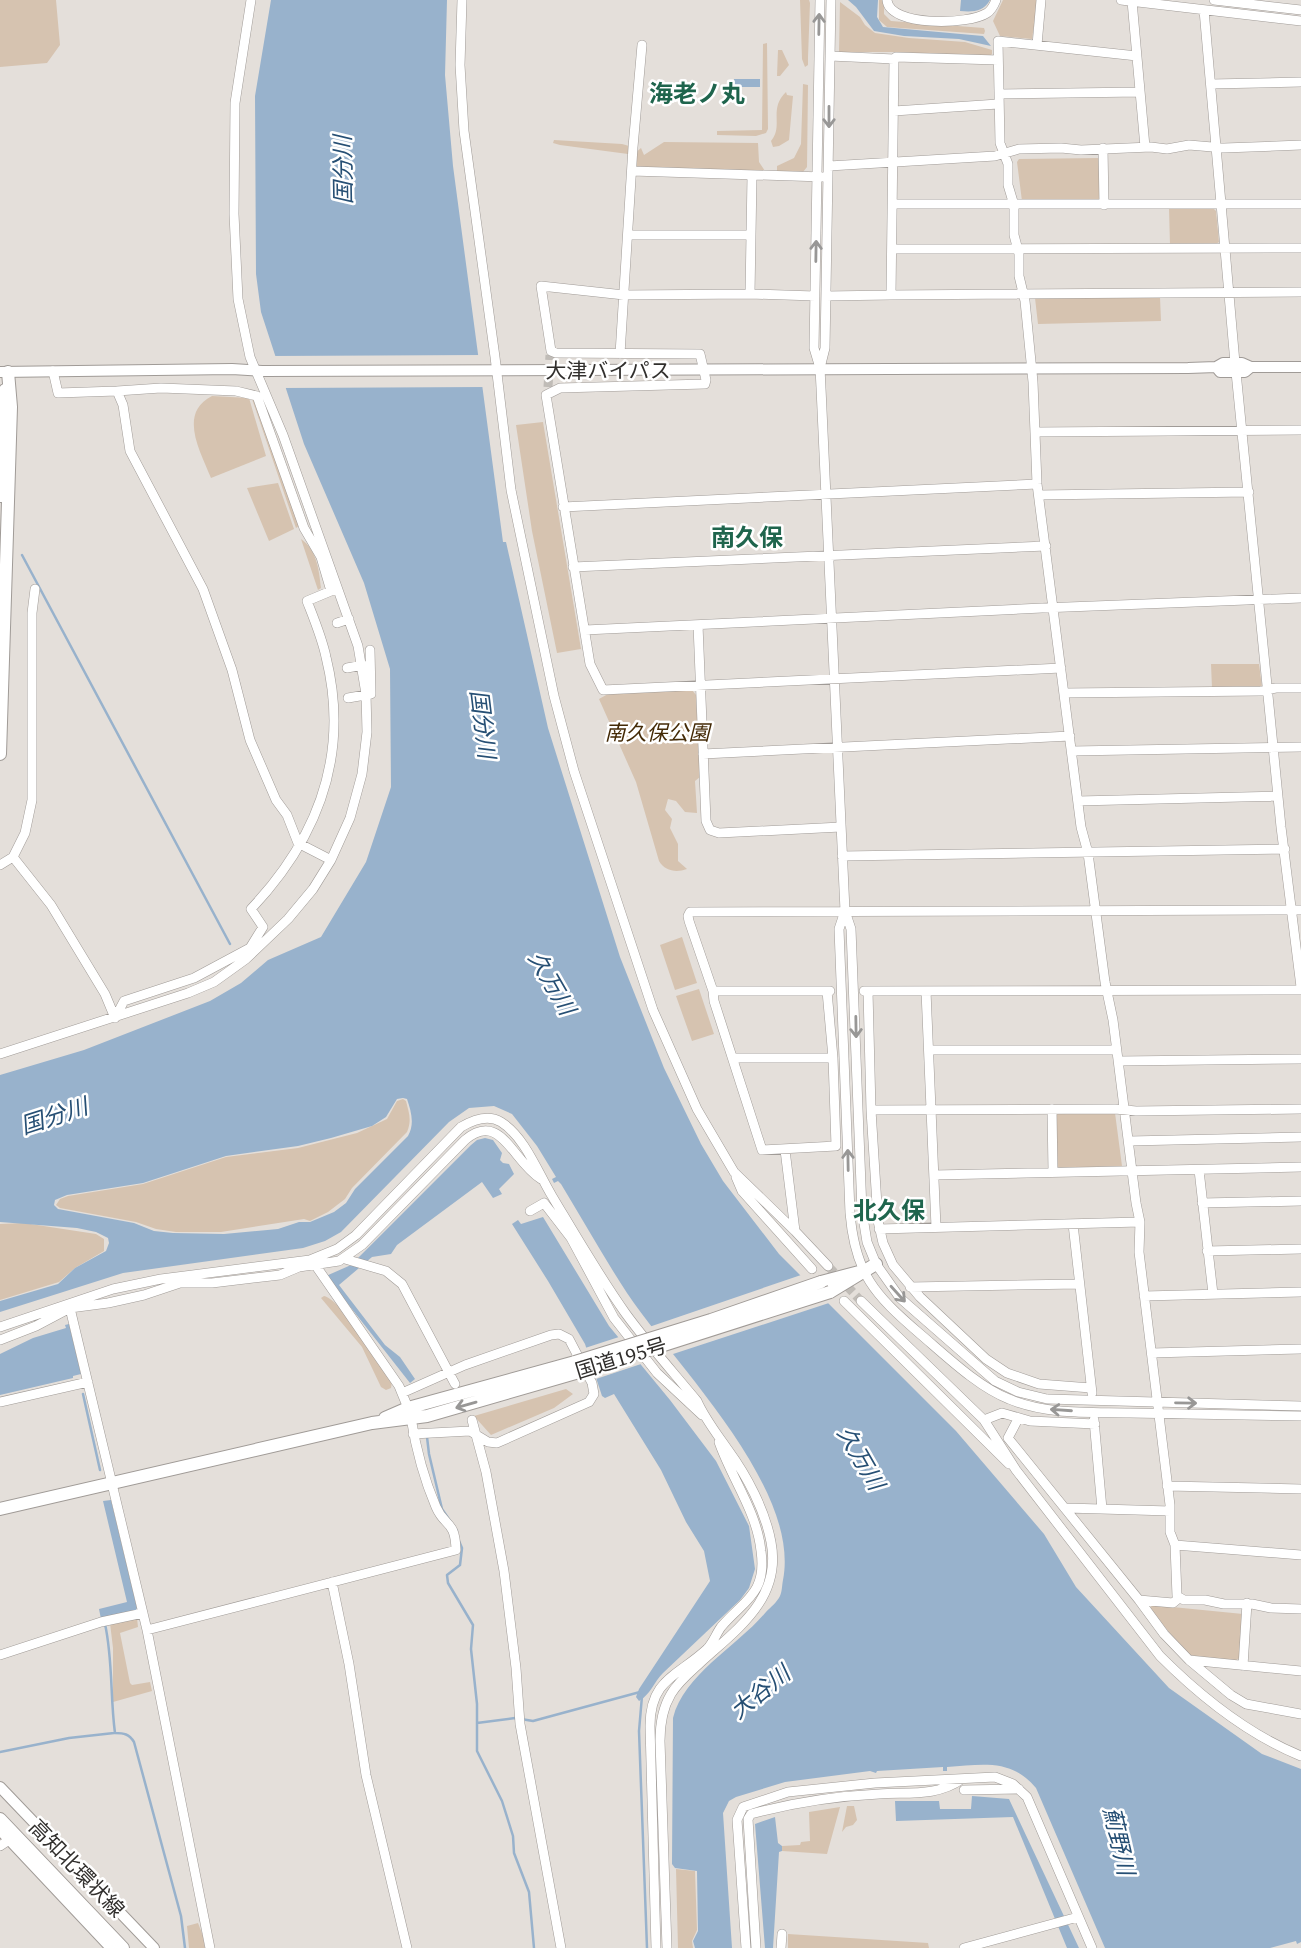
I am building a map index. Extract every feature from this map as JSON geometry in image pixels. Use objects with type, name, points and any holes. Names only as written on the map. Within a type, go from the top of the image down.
[{"type":"highway","points":[[0,496],[4,372]]},
{"type":"highway","points":[[0,754],[11,407],[4,372]]},
{"type":"highway","name":"国道195号","points":[[0,1508],[409,1413],[427,1416],[821,1282],[862,1271],[876,1264]]},
{"type":"highway","name":"国道195号","points":[[577,1367],[830,1292],[845,1285],[862,1271]]},
{"type":"highway","points":[[0,1819],[123,1948]]},
{"type":"main road","name":"大津バイパス","points":[[4,372],[1216,367],[1220,372],[1235,368]]},
{"type":"main road","points":[[1235,368],[1245,372],[1251,367],[1301,367]]},
{"type":"main road","name":"高知北環状線","points":[[0,1787],[154,1948]]},
{"type":"main road","name":"高知北環状線","points":[[0,1830],[5,1843],[111,1948]]},
{"type":"street","points":[[0,1054],[115,1018],[214,982],[306,898],[331,860],[350,818],[362,775],[367,732],[363,665],[283,435],[259,371],[250,357],[238,299],[234,214],[235,103],[251,0]]},
{"type":"street","points":[[462,0],[460,55],[464,131],[518,531],[554,696],[574,771],[653,1010],[697,1110],[734,1172],[742,1191],[812,1269]]},
{"type":"street","points":[[820,0],[814,348],[820,368],[845,911],[851,929],[855,991],[863,1224],[876,1264],[900,1298],[995,1381],[1031,1396],[1047,1399],[1301,1406]]},
{"type":"street","points":[[820,368],[825,348],[831,0]]},
{"type":"street","points":[[887,0],[893,12],[906,18],[955,22],[986,14],[996,0]]},
{"type":"street","points":[[1037,45],[1041,0]]},
{"type":"street","points":[[1121,0],[1301,21]]},
{"type":"street","points":[[1214,0],[1301,10]]},
{"type":"street","points":[[1132,1],[1145,147]]},
{"type":"street","points":[[855,991],[1301,988],[1297,911],[1284,849],[1235,368],[1204,10]]},
{"type":"street","points":[[1137,56],[998,41],[1000,143],[1008,164],[1008,185],[1014,205],[1014,231],[1032,367],[1037,484],[1081,827],[1088,853],[1113,1020],[1140,1222],[1139,1252],[1160,1414],[1170,1532],[1175,1545],[1179,1598]]},
{"type":"street","points":[[620,354],[642,45]]},
{"type":"street","points":[[830,55],[998,61]]},
{"type":"street","points":[[891,295],[894,59]]},
{"type":"street","points":[[1211,84],[1301,82]]},
{"type":"street","points":[[894,111],[999,99],[1140,92]]},
{"type":"street","points":[[829,166],[995,156],[1019,149],[1170,149],[1194,145],[1216,148],[1301,145]]},
{"type":"street","points":[[1103,148],[1104,205]]},
{"type":"street","points":[[632,172],[829,177]]},
{"type":"street","points":[[750,294],[752,176]]},
{"type":"street","points":[[893,204],[1301,204]]},
{"type":"street","points":[[628,235],[751,235]]},
{"type":"street","points":[[892,249],[1301,248]]},
{"type":"street","points":[[815,296],[624,295],[541,286],[551,353],[700,354],[704,369],[705,384],[548,389],[547,399],[563,507],[590,664],[603,690],[1061,668]]},
{"type":"street","points":[[826,296],[1301,292]]},
{"type":"street","points":[[53,371],[58,393],[161,388],[236,391],[257,396],[304,528],[324,556],[331,591],[307,601],[321,638],[331,679],[333,736],[324,793],[301,845],[273,886],[251,909],[263,928],[252,950]]},
{"type":"street","points":[[117,391],[123,405],[130,451],[203,589],[232,670],[250,740],[276,800],[287,815],[298,843],[331,860]]},
{"type":"street","points":[[1035,432],[1301,430]]},
{"type":"street","points":[[563,507],[1037,484]]},
{"type":"street","points":[[1039,495],[1249,492]]},
{"type":"street","points":[[573,567],[1046,546]]},
{"type":"street","points":[[0,865],[13,857],[25,833],[32,800],[32,613],[35,589]]},
{"type":"street","points":[[585,630],[1301,598]]},
{"type":"street","points":[[337,623],[349,619]]},
{"type":"street","points":[[698,625],[706,821],[714,832],[841,827]]},
{"type":"street","points":[[348,698],[371,694],[370,650]]},
{"type":"street","points":[[347,668],[363,665]]},
{"type":"street","points":[[1064,693],[1301,688]]},
{"type":"street","points":[[703,754],[1070,736]]},
{"type":"street","points":[[1072,751],[1301,747]]},
{"type":"street","points":[[1078,800],[1278,796]]},
{"type":"street","points":[[842,856],[1284,849]]},
{"type":"street","points":[[13,857],[51,905],[105,994],[115,1018]]},
{"type":"street","points":[[845,911],[839,929],[850,1213],[854,1243],[862,1271],[872,1287],[893,1310],[990,1389],[1007,1399],[1039,1408],[1094,1412],[1301,1416]]},
{"type":"street","points":[[827,991],[833,1058],[836,1146],[762,1150],[689,921],[690,912],[1297,911]]},
{"type":"street","points":[[713,991],[841,990]]},
{"type":"street","points":[[868,991],[871,1110],[879,1229],[889,1258],[910,1287],[986,1359],[1007,1373],[1039,1384],[1091,1388]]},
{"type":"street","points":[[926,991],[936,1227]]},
{"type":"street","points":[[929,1050],[1116,1050]]},
{"type":"street","points":[[733,1058],[833,1058]]},
{"type":"street","points":[[1119,1061],[1301,1059]]},
{"type":"street","points":[[1052,1109],[1053,1172]]},
{"type":"street","points":[[871,1110],[1301,1109]]},
{"type":"street","points":[[303,1264],[347,1242],[454,1134],[475,1120],[498,1120],[508,1128],[523,1147],[582,1251]]},
{"type":"street","points":[[347,1259],[476,1132],[488,1129],[498,1133],[532,1174],[542,1180]]},
{"type":"street","points":[[1129,1141],[1301,1137]]},
{"type":"street","points":[[785,1150],[795,1231]]},
{"type":"street","points":[[934,1175],[1301,1167]]},
{"type":"street","points":[[1199,1170],[1213,1294]]},
{"type":"street","points":[[734,1172],[828,1266]]},
{"type":"street","points":[[1202,1203],[1301,1201]]},
{"type":"street","points":[[530,1211],[544,1203],[626,1314],[697,1401],[703,1416],[742,1471],[764,1515],[772,1542],[773,1572],[769,1589],[761,1604],[684,1678],[671,1693],[663,1711],[660,1741],[667,1948]]},
{"type":"street","points":[[879,1229],[1140,1222]]},
{"type":"street","points":[[1073,1224],[1092,1400]]},
{"type":"street","points":[[1207,1251],[1301,1249]]},
{"type":"street","points":[[0,1327],[70,1306],[120,1301],[179,1280],[303,1264],[316,1266],[347,1259],[386,1271],[402,1284],[455,1384]]},
{"type":"street","points":[[146,1630],[456,1550],[454,1529],[437,1511],[415,1447],[402,1392],[316,1266]]},
{"type":"street","points":[[910,1287],[1079,1284]]},
{"type":"street","points":[[1144,1296],[1301,1293]]},
{"type":"street","points":[[844,1301],[993,1451],[1016,1470]]},
{"type":"street","points":[[861,1301],[984,1420],[1016,1470],[1143,1636],[1183,1679],[1254,1731],[1301,1756]]},
{"type":"street","points":[[0,1340],[36,1326],[70,1306]]},
{"type":"street","points":[[70,1306],[143,1613],[210,1948]]},
{"type":"street","points":[[402,1392],[559,1334],[569,1339],[592,1383],[594,1394],[590,1402],[497,1443],[488,1442],[475,1433],[413,1434]]},
{"type":"street","points":[[1152,1353],[1301,1349]]},
{"type":"street","points":[[0,1402],[89,1382]]},
{"type":"street","points":[[1094,1412],[1102,1509]]},
{"type":"street","points":[[984,1420],[1002,1413],[1030,1421],[1095,1424]]},
{"type":"street","points":[[1018,1419],[1008,1438],[1164,1634],[1189,1660],[1246,1704],[1301,1714]]},
{"type":"street","points":[[472,1420],[486,1472],[504,1571],[520,1724],[561,1948]]},
{"type":"street","points":[[656,1948],[649,1726],[653,1702],[674,1672],[709,1647],[721,1628],[747,1603],[758,1586],[761,1572],[761,1551],[755,1525],[716,1434]]},
{"type":"street","points":[[1167,1486],[1301,1489]]},
{"type":"street","points":[[1066,1508],[1170,1511]]},
{"type":"street","points":[[1175,1545],[1301,1555]]},
{"type":"street","points":[[332,1582],[349,1664],[366,1774],[407,1948]]},
{"type":"street","points":[[1139,1600],[1173,1603],[1179,1598],[1228,1605],[1247,1603],[1271,1608],[1301,1609]]},
{"type":"street","points":[[1243,1666],[1247,1603]]},
{"type":"street","points":[[0,1655],[105,1621],[143,1613]]},
{"type":"street","points":[[1189,1660],[1301,1671]]},
{"type":"street","points":[[746,1948],[737,1820],[743,1807],[788,1793],[875,1783],[995,1777],[1005,1780],[1027,1797],[1092,1948]]},
{"type":"street","points":[[757,1948],[748,1819],[751,1814],[792,1804],[879,1794],[926,1794],[950,1787],[963,1779]]},
{"type":"street","points":[[964,1790],[1019,1789]]},
{"type":"street","points":[[964,1948],[1078,1917]]},
{"type":"street","points":[[781,1948],[782,1934]]},
{"type":"green space","points":[[0,0],[56,0],[60,45],[47,63],[0,67]]},
{"type":"green space","points":[[800,0],[809,0],[810,3],[808,65],[805,67],[802,59]]},
{"type":"green space","points":[[879,0],[884,0],[884,14],[891,21],[984,28],[985,31],[984,34],[887,27],[879,20]]},
{"type":"green space","points":[[1003,0],[1038,0],[1032,39],[1000,36],[993,21]]},
{"type":"green space","points":[[840,2],[875,33],[965,42],[992,50],[992,54],[839,52]]},
{"type":"green space","points":[[767,43],[766,133],[756,136],[717,135],[717,131],[762,130],[763,44]]},
{"type":"green space","points":[[778,50],[782,50],[789,65],[780,76],[777,76]]},
{"type":"green space","points":[[803,84],[808,85],[807,167],[803,172],[777,171],[777,166],[794,158],[801,144]]},
{"type":"green space","points":[[786,92],[787,95],[793,96],[789,140],[773,147],[771,141],[775,135],[778,105]]},
{"type":"green space","points":[[554,140],[622,144],[629,146],[628,154],[560,145],[553,143]]},
{"type":"green space","points":[[664,142],[758,143],[759,162],[765,171],[634,167],[634,154],[641,148],[644,155]]},
{"type":"green space","points":[[1099,158],[1100,198],[1097,200],[1022,201],[1017,162],[1019,159]]},
{"type":"green space","points":[[1169,208],[1213,208],[1216,211],[1219,242],[1170,245]]},
{"type":"green space","points":[[1160,297],[1161,321],[1038,324],[1035,298]]},
{"type":"green space","points":[[212,396],[249,398],[266,456],[211,478],[198,445],[194,422],[202,403]]},
{"type":"green space","points":[[255,398],[299,526],[296,528],[252,399]]},
{"type":"green space","points":[[543,422],[581,649],[557,653],[532,531],[516,425]]},
{"type":"green space","points":[[278,483],[294,529],[269,541],[247,488]]},
{"type":"green space","points":[[301,539],[311,549],[316,561],[321,588],[318,590]]},
{"type":"green space","points":[[1211,664],[1259,664],[1262,687],[1212,688]]},
{"type":"green space","name":"南久保公園","points":[[692,690],[696,695],[700,777],[695,781],[697,813],[685,812],[676,801],[668,799],[665,810],[672,819],[670,828],[678,844],[678,861],[687,869],[675,871],[664,867],[659,861],[636,782],[599,699],[608,694]]},
{"type":"green space","points":[[682,937],[697,983],[675,990],[660,945]]},
{"type":"green space","points":[[699,989],[714,1034],[692,1041],[676,996]]},
{"type":"green space","points":[[403,1099],[410,1116],[407,1132],[352,1188],[345,1199],[310,1221],[304,1219],[221,1232],[176,1232],[56,1205],[60,1199],[68,1196],[143,1184],[226,1157],[298,1148],[357,1133],[387,1119],[397,1101]]},
{"type":"green space","points":[[1058,1113],[1115,1113],[1122,1166],[1056,1166],[1055,1117]]},
{"type":"green space","points":[[24,1223],[96,1234],[104,1239],[104,1251],[75,1268],[59,1282],[0,1300],[0,1224]]},
{"type":"green space","points":[[324,1296],[332,1300],[350,1320],[392,1382],[391,1388],[386,1390],[381,1387],[362,1347],[321,1298]]},
{"type":"green space","points":[[566,1389],[573,1394],[554,1408],[491,1435],[474,1416]]},
{"type":"green space","points":[[1152,1605],[1243,1614],[1239,1658],[1235,1661],[1188,1655],[1150,1609]]},
{"type":"green space","points":[[137,1618],[138,1627],[120,1633],[130,1683],[150,1682],[152,1691],[113,1702],[110,1623]]},
{"type":"green space","points":[[847,1806],[854,1806],[857,1820],[842,1832]]},
{"type":"green space","points":[[840,1807],[827,1854],[782,1851],[782,1846],[800,1845],[801,1842],[810,1841],[809,1812]]},
{"type":"green space","points":[[676,1869],[695,1871],[697,1930],[692,1941],[693,1948],[678,1948]]},
{"type":"green space","points":[[198,1923],[205,1948],[189,1948],[187,1926]]},
{"type":"green space","points":[[788,1934],[928,1943],[929,1948],[788,1948]]},
{"type":"water","points":[[271,0],[447,0],[445,75],[453,166],[503,542],[506,542],[548,728],[620,957],[664,1068],[701,1144],[723,1181],[779,1254],[956,1431],[1044,1534],[1076,1587],[1169,1688],[1262,1754],[1301,1769],[1301,1942],[1270,1948],[1105,1948],[1036,1788],[1016,1772],[995,1765],[984,1765],[947,1767],[947,1771],[943,1771],[943,1767],[876,1773],[870,1771],[785,1782],[729,1801],[723,1813],[732,1948],[695,1948],[693,1941],[698,1931],[697,1871],[675,1868],[672,1864],[673,1718],[679,1702],[700,1674],[754,1625],[779,1598],[783,1580],[783,1544],[773,1506],[730,1429],[627,1293],[561,1184],[558,1181],[554,1183],[552,1179],[556,1177],[537,1146],[512,1114],[494,1106],[469,1108],[449,1122],[341,1232],[325,1241],[303,1248],[123,1273],[0,1312],[0,1301],[58,1284],[75,1268],[106,1251],[109,1243],[108,1238],[96,1232],[77,1228],[0,1222],[0,1075],[84,1050],[210,1001],[241,983],[268,960],[321,937],[366,862],[391,787],[390,669],[364,583],[304,444],[261,312],[256,274],[255,96]],"holes":[[[397,1099],[407,1099],[412,1122],[408,1136],[355,1189],[346,1203],[334,1212],[310,1222],[299,1222],[278,1229],[224,1234],[173,1233],[58,1209],[54,1205],[55,1200],[67,1195],[143,1183],[226,1156],[298,1146],[372,1126],[386,1117]]]},
{"type":"water","points":[[848,0],[878,0],[877,17],[883,27],[983,36],[991,46],[959,39],[904,36],[874,31]]},
{"type":"water","points":[[961,0],[990,0],[981,9],[960,11]]},
{"type":"water","points":[[734,79],[760,79],[760,87],[734,87]]},
{"type":"water","points":[[485,1138],[493,1140],[502,1153],[500,1160],[509,1164],[514,1174],[499,1189],[502,1194],[493,1198],[482,1182],[397,1245],[391,1254],[372,1257],[339,1285],[385,1345],[400,1357],[415,1379],[410,1383],[326,1276],[351,1265],[471,1145]]},
{"type":"water","points":[[543,1217],[609,1326],[716,1461],[749,1526],[755,1569],[749,1588],[740,1600],[663,1673],[639,1701],[636,1697],[639,1689],[710,1581],[704,1551],[686,1522],[661,1470],[614,1394],[605,1398],[602,1396],[585,1344],[512,1224],[518,1220],[521,1224]]},
{"type":"water","points":[[69,1324],[81,1374],[0,1395],[0,1354],[33,1338],[66,1328],[65,1325]]},
{"type":"water","points":[[111,1500],[137,1608],[135,1612],[101,1619],[99,1609],[127,1602],[103,1501]]},
{"type":"water","points":[[972,1796],[1009,1799],[1079,1948],[1067,1948],[1013,1817],[896,1821],[895,1801],[939,1801],[940,1809],[971,1809]]},
{"type":"water","points":[[775,1817],[778,1843],[782,1846],[782,1851],[779,1852],[773,1948],[765,1948],[755,1824]]},
{"type":"pier","points":[[481,355],[485,387],[282,388],[271,356]]},
{"type":"pier","points":[[804,1274],[832,1302],[670,1355],[649,1327]]},
{"type":"pier","points":[[622,1336],[644,1363],[593,1380],[582,1349]]},
{"type":"waterway","points":[[22,555],[230,944]]},
{"type":"waterway","points":[[83,1394],[100,1470]]},
{"type":"waterway","points":[[427,1437],[442,1509],[457,1531]]},
{"type":"waterway","points":[[459,1541],[462,1548],[460,1565],[447,1575],[448,1583],[473,1625],[471,1649],[477,1704],[477,1751],[502,1801],[513,1836],[514,1853],[529,1892],[534,1948]]},
{"type":"waterway","points":[[105,1624],[115,1733],[126,1735],[134,1742],[181,1916],[185,1948]]},
{"type":"waterway","points":[[477,1723],[515,1718],[533,1721],[640,1692]]},
{"type":"waterway","points":[[642,1696],[639,1731],[647,1948]]},
{"type":"waterway","points":[[0,1752],[69,1738],[114,1733]]},
{"type":"tunnel","points":[[548,387],[550,355]]},
{"type":"tunnel","points":[[828,1266],[861,1301]]},
{"type":"district","name":"海老ノ丸","points":[[697,93]]},
{"type":"district","name":"南久保","points":[[747,537]]},
{"type":"district","name":"北久保","points":[[889,1210]]},
{"type":"water label","name":"国分川","points":[[343,170]]},
{"type":"water label","name":"国分川","points":[[483,724]]},
{"type":"water label","name":"久万川","points":[[552,983]]},
{"type":"water label","name":"国分川","points":[[54,1116]]},
{"type":"water label","name":"久万川","points":[[861,1458]]},
{"type":"water label","name":"大谷川","points":[[760,1692]]},
{"type":"water label","name":"薊野川","points":[[1119,1841]]}]
